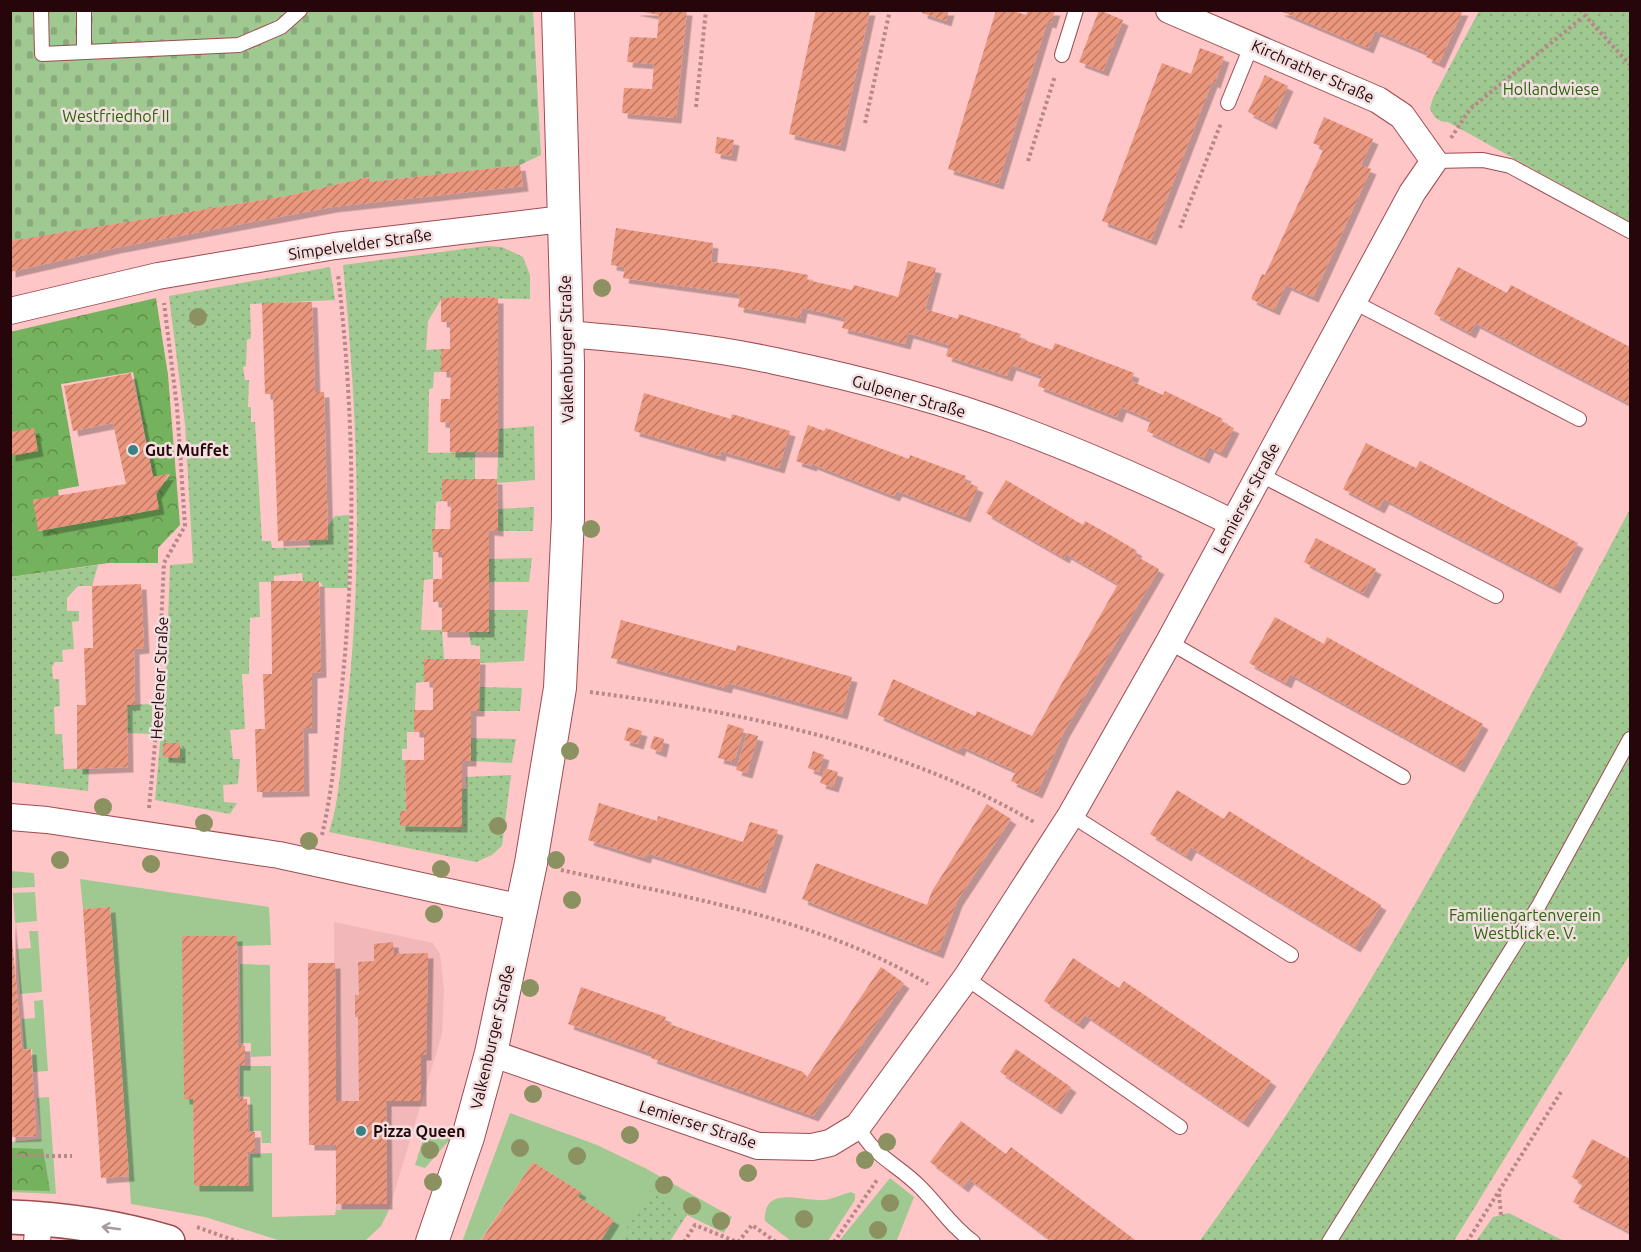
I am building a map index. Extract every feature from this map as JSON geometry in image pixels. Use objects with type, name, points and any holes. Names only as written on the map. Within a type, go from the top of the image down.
[{"type":"main road","points":[[29,1226],[132,1231],[168,1242]]},
{"type":"street","name":"Valkenburger Straße","points":[[432,1242],[468,1137],[491,1053],[531,863],[560,688],[568,518],[567,334],[558,10]]},
{"type":"street","name":"Kirchrather Straße","points":[[1169,10],[1378,100],[1402,116],[1434,161]]},
{"type":"street","name":"Lemierser Straße","points":[[491,1053],[758,1146],[812,1147],[830,1143],[858,1126],[959,988],[1065,826],[1169,642],[1352,301],[1412,193],[1434,161]]},
{"type":"street","name":"Simpelvelder Straße","points":[[10,311],[158,276],[334,246],[563,219]]},
{"type":"street","name":"Gulpener Straße","points":[[567,334],[671,344],[774,360],[908,394],[1014,427],[1138,477],[1233,523]]},
{"type":"street","points":[[10,817],[47,819],[315,862],[522,908]]},
{"type":"lane","points":[[41,10],[42,54],[239,45],[280,27],[300,10]]},
{"type":"lane","points":[[84,10],[84,52]]},
{"type":"lane","points":[[1062,55],[1076,10]]},
{"type":"lane","points":[[1228,103],[1252,44]]},
{"type":"lane","points":[[1434,161],[1483,160],[1510,166],[1630,231]]},
{"type":"lane","points":[[1352,301],[1578,419]]},
{"type":"lane","points":[[1259,474],[1496,596]]},
{"type":"lane","points":[[1169,642],[1403,777]]},
{"type":"lane","points":[[1329,1242],[1538,907],[1630,739]]},
{"type":"lane","points":[[1065,826],[1291,955]]},
{"type":"lane","points":[[959,988],[1180,1127]]},
{"type":"lane","points":[[858,1126],[867,1144],[920,1187],[952,1226],[973,1242]]},
{"type":"path","points":[[696,107],[706,10]]},
{"type":"path","points":[[865,123],[890,10]]},
{"type":"path","points":[[1580,10],[1583,17],[1630,65]]},
{"type":"path","points":[[1434,161],[1470,109],[1583,17]]},
{"type":"path","points":[[1028,161],[1062,55]]},
{"type":"path","points":[[1180,228],[1228,103]]},
{"type":"path","name":"Heerlener Straße","points":[[147,835],[156,732],[164,563],[185,525],[177,407],[158,276]]},
{"type":"path","points":[[315,862],[328,811],[348,637],[351,577],[352,478],[341,300]]},
{"type":"path","points":[[560,688],[621,696],[761,722],[847,743],[960,785],[1015,811],[1065,826]]},
{"type":"path","points":[[531,863],[763,916],[874,957],[912,974],[959,988]]},
{"type":"path","points":[[1467,1242],[1561,1092]]},
{"type":"path","points":[[10,1156],[72,1156]]},
{"type":"path","points":[[834,1242],[889,1162]]},
{"type":"path","points":[[1499,1194],[1501,1215]]},
{"type":"path","points":[[684,1242],[695,1225],[737,1242],[752,1226],[776,1242]]},
{"type":"shaded area","points":[[334,922],[433,943],[440,954],[444,991],[442,1034],[389,1210],[336,1210]]},
{"type":"green space","name":"Westfriedhof II","points":[[11,11],[533,11],[541,155],[520,165],[370,182],[369,177],[287,196],[11,241]]},
{"type":"green space","name":"Hollandwiese","points":[[1479,11],[1630,11],[1630,223],[1448,122],[1439,120],[1432,114],[1430,108],[1433,98]]},
{"type":"green space","points":[[486,246],[502,247],[523,257],[530,275],[530,299],[442,298],[428,321],[426,350],[441,349],[441,372],[434,372],[433,388],[429,389],[428,453],[475,452],[475,479],[443,479],[442,501],[436,502],[435,529],[433,529],[433,579],[424,580],[421,630],[442,630],[444,659],[424,660],[424,682],[416,683],[414,732],[407,732],[407,749],[402,749],[402,760],[405,760],[406,811],[400,826],[462,827],[462,789],[467,789],[466,777],[511,775],[502,846],[492,855],[476,862],[329,832],[338,793],[351,667],[357,552],[355,437],[343,265]]},
{"type":"green space","points":[[330,267],[335,300],[250,304],[251,338],[247,340],[246,366],[243,367],[245,380],[249,380],[248,407],[251,407],[251,422],[255,422],[262,541],[271,541],[272,548],[310,547],[309,540],[328,539],[328,526],[335,516],[349,515],[348,588],[325,588],[319,581],[303,581],[302,573],[274,576],[274,582],[259,582],[260,617],[250,618],[249,674],[242,674],[245,729],[230,730],[233,759],[240,759],[238,784],[223,785],[224,802],[237,803],[230,814],[155,800],[166,676],[170,565],[193,563],[185,424],[169,296]]},
{"type":"green space","points":[[156,298],[168,375],[180,525],[158,548],[158,563],[109,563],[11,577],[10,332]],"holes":[[[133,372],[153,477],[170,474],[156,494],[159,509],[39,531],[33,500],[59,496],[58,490],[79,486],[61,384]]]},
{"type":"green space","points":[[534,426],[535,480],[497,483],[499,429]]},
{"type":"green space","points":[[534,507],[533,531],[498,531],[498,509]]},
{"type":"green space","name":"Familiengartenverein Westblick e. V.","points":[[1630,509],[1630,954],[1454,1241],[1199,1242],[1260,1154],[1374,974],[1479,790]]},
{"type":"green space","points":[[532,558],[529,582],[489,582],[488,559]]},
{"type":"green space","points":[[98,565],[92,586],[78,586],[67,598],[67,611],[79,611],[79,621],[72,622],[74,649],[62,650],[63,662],[55,662],[52,667],[53,679],[59,679],[60,706],[54,707],[55,734],[62,734],[64,769],[89,768],[88,791],[11,782],[10,577]]},
{"type":"green space","points":[[489,610],[528,610],[524,661],[480,663],[480,646],[471,645],[469,632]]},
{"type":"green space","points":[[479,687],[522,688],[520,711],[479,711]]},
{"type":"green space","points":[[152,704],[152,734],[127,733],[127,705]]},
{"type":"green space","points":[[470,738],[516,739],[512,763],[471,761]]},
{"type":"green space","points":[[11,871],[34,873],[35,887],[11,888]]},
{"type":"green space","points":[[80,879],[269,907],[271,945],[237,946],[237,936],[183,937],[184,1099],[193,1099],[194,1186],[249,1186],[250,1154],[272,1153],[272,1217],[335,1215],[336,1210],[389,1210],[381,1226],[366,1240],[281,1241],[205,1217],[131,1204],[110,907],[83,909]]},
{"type":"green space","points":[[35,892],[37,921],[15,923],[13,893]]},
{"type":"green space","points":[[29,931],[38,931],[42,992],[20,994],[17,949],[31,948]]},
{"type":"green space","points":[[240,964],[270,965],[271,1056],[251,1057],[251,1043],[241,1043]]},
{"type":"green space","points":[[43,1000],[48,1071],[33,1072],[32,1049],[24,1049],[22,1019],[35,1018],[34,1001]]},
{"type":"green space","points":[[240,1066],[271,1066],[271,1143],[262,1143],[261,1131],[250,1131],[250,1097],[240,1096]]},
{"type":"green space","points":[[49,1097],[56,1194],[11,1192],[10,1142],[41,1139],[37,1098]]},
{"type":"green space","points":[[510,1113],[597,1145],[645,1168],[732,1217],[724,1233],[687,1215],[650,1192],[618,1241],[600,1241],[578,1197],[581,1192],[533,1162],[480,1241],[462,1242]]},
{"type":"green space","points":[[454,1130],[453,1136],[425,1168],[415,1165],[424,1136],[433,1138]]},
{"type":"green space","points":[[11,1148],[43,1149],[50,1191],[11,1190]]},
{"type":"green space","points":[[890,1178],[914,1197],[897,1240],[899,1241],[839,1241]]},
{"type":"green space","points":[[650,1191],[687,1215],[670,1241],[618,1241]]},
{"type":"green space","points":[[851,1192],[855,1194],[855,1200],[828,1241],[791,1241],[765,1221],[766,1210],[770,1202],[777,1199],[786,1197],[824,1200]]},
{"type":"green space","points":[[1509,1213],[1564,1241],[1476,1241],[1493,1217]]},
{"type":"building","points":[[633,10],[687,10],[676,118],[622,113],[624,88],[652,89],[654,64],[627,62],[630,37],[657,38],[659,15]]},
{"type":"building","points":[[816,10],[870,10],[840,146],[789,134]]},
{"type":"building","points":[[922,10],[949,10],[946,21],[922,13]]},
{"type":"building","points":[[996,10],[1011,10],[1026,15],[1028,10],[1055,10],[1051,23],[1047,22],[998,184],[948,169]]},
{"type":"building","points":[[1099,10],[1123,20],[1103,71],[1079,62]]},
{"type":"building","points":[[1278,10],[1463,10],[1439,63],[1426,57],[1428,53],[1375,31],[1368,48]]},
{"type":"building","points":[[1200,48],[1224,57],[1215,83],[1212,82],[1151,240],[1102,221],[1162,63],[1191,74]]},
{"type":"building","points":[[1265,75],[1288,86],[1271,124],[1248,112]]},
{"type":"building","points":[[1324,117],[1373,139],[1361,165],[1371,169],[1313,297],[1286,285],[1274,310],[1251,299],[1262,274],[1265,275],[1324,148],[1313,143]]},
{"type":"building","points":[[717,137],[734,140],[731,156],[715,153]]},
{"type":"building","points":[[520,165],[523,186],[332,207],[115,248],[10,272],[10,241],[287,196],[369,177],[370,182]]},
{"type":"building","points":[[616,228],[713,243],[711,262],[777,269],[808,275],[807,280],[852,290],[854,285],[898,297],[908,261],[936,268],[925,309],[958,319],[959,314],[1021,334],[1019,338],[1052,350],[1055,343],[1134,373],[1131,381],[1163,395],[1165,391],[1223,419],[1221,422],[1234,428],[1221,453],[1209,447],[1204,458],[1147,431],[1151,420],[1133,412],[1121,407],[1117,417],[1038,386],[1042,376],[1011,365],[1007,376],[946,356],[949,345],[908,333],[905,344],[842,328],[845,318],[802,308],[800,318],[738,307],[740,294],[623,278],[625,267],[611,265]]},
{"type":"building","points":[[1458,267],[1507,293],[1511,285],[1630,347],[1630,404],[1475,323],[1470,333],[1434,314]]},
{"type":"building","points":[[441,298],[498,298],[498,452],[450,452],[450,423],[440,422],[441,399],[450,399],[451,372],[441,372],[441,349],[450,349],[450,322],[441,322]]},
{"type":"building","points":[[312,302],[315,392],[324,392],[328,539],[278,541],[273,394],[265,394],[262,303]]},
{"type":"building","name":"Gut Muffet","points":[[131,373],[153,477],[169,474],[156,494],[159,509],[38,531],[33,500],[126,484],[113,423],[73,431],[64,386]]},
{"type":"building","points":[[644,393],[731,419],[732,414],[790,431],[779,468],[721,451],[720,456],[634,431]]},
{"type":"building","points":[[808,425],[824,431],[826,428],[909,459],[910,455],[966,476],[964,481],[978,487],[965,517],[897,491],[894,496],[812,464],[811,466],[796,461]]},
{"type":"building","points":[[34,428],[38,451],[10,456],[10,432]]},
{"type":"building","points":[[1366,443],[1416,468],[1420,461],[1578,543],[1555,588],[1384,499],[1379,508],[1343,489]]},
{"type":"building","points":[[442,479],[497,479],[498,531],[489,530],[489,632],[442,632],[442,602],[433,602],[433,579],[442,579],[442,552],[433,552],[432,529],[450,529],[451,502],[442,501]]},
{"type":"building","points":[[1006,480],[1083,525],[1085,521],[1112,536],[1137,551],[1134,555],[1159,569],[1064,732],[1037,793],[1011,781],[1016,771],[961,746],[959,751],[878,715],[893,679],[975,716],[977,711],[1032,736],[1118,584],[1066,554],[1064,558],[986,513]]},
{"type":"building","points":[[1316,538],[1376,569],[1363,593],[1304,562]]},
{"type":"building","points":[[271,581],[319,581],[321,672],[312,673],[312,728],[303,728],[304,791],[257,792],[255,729],[265,729],[263,674],[272,674]]},
{"type":"building","points":[[141,584],[144,648],[134,649],[135,705],[127,705],[128,767],[77,769],[77,705],[86,705],[84,648],[93,648],[92,586]]},
{"type":"building","points":[[1275,617],[1324,644],[1327,637],[1483,724],[1459,767],[1290,674],[1286,683],[1249,663]]},
{"type":"building","points":[[621,620],[736,651],[737,645],[852,677],[842,714],[728,683],[726,688],[611,658]]},
{"type":"building","points":[[424,659],[480,659],[479,711],[471,711],[471,761],[462,761],[462,827],[400,826],[400,811],[406,811],[405,760],[424,760],[424,732],[414,732],[414,710],[433,710],[433,682],[424,682]]},
{"type":"building","points":[[728,724],[744,729],[734,762],[718,758]]},
{"type":"building","points":[[628,727],[642,731],[638,744],[624,740]]},
{"type":"building","points":[[747,733],[758,736],[747,773],[736,770]]},
{"type":"building","points":[[654,736],[664,739],[661,752],[650,748]]},
{"type":"building","points":[[163,743],[180,743],[180,758],[163,757]]},
{"type":"building","points":[[813,751],[824,755],[819,772],[808,768]]},
{"type":"building","points":[[825,768],[838,772],[833,787],[820,783]]},
{"type":"building","points":[[1177,790],[1224,819],[1229,811],[1381,905],[1355,947],[1191,847],[1186,856],[1150,834]]},
{"type":"building","points":[[599,803],[657,821],[658,816],[743,842],[750,822],[778,830],[760,888],[647,853],[645,858],[588,840]]},
{"type":"building","points":[[987,804],[1011,819],[957,901],[938,953],[802,899],[816,863],[927,905],[932,891]]},
{"type":"building","points":[[110,907],[129,1176],[101,1178],[83,909]]},
{"type":"building","points":[[10,916],[22,1050],[31,1049],[36,1136],[10,1137]]},
{"type":"building","points":[[182,936],[237,936],[238,1046],[245,1046],[245,1065],[238,1065],[238,1099],[247,1099],[248,1132],[255,1132],[255,1152],[247,1152],[248,1186],[194,1186],[193,1099],[184,1099]]},
{"type":"building","points":[[393,942],[394,954],[428,953],[426,1055],[421,1055],[421,1101],[386,1101],[387,1204],[336,1204],[336,1145],[309,1145],[308,963],[335,963],[336,1101],[359,1101],[358,1017],[355,1017],[355,995],[359,995],[358,962],[374,961],[374,944]]},
{"type":"building","points":[[1073,958],[1119,988],[1124,981],[1271,1081],[1243,1122],[1085,1015],[1078,1024],[1044,1001]]},
{"type":"building","points":[[881,967],[904,983],[813,1116],[651,1058],[653,1054],[568,1024],[581,987],[666,1017],[664,1022],[803,1072],[807,1077]]},
{"type":"building","points":[[1016,1049],[1071,1087],[1056,1109],[1000,1072]]},
{"type":"building","points":[[961,1121],[1006,1154],[1011,1147],[1138,1242],[1053,1242],[969,1179],[963,1187],[930,1162]]},
{"type":"building","points":[[1592,1139],[1630,1159],[1630,1232],[1573,1202],[1583,1184],[1572,1177]]},
{"type":"building","points":[[533,1162],[581,1192],[578,1197],[614,1220],[600,1242],[480,1242]]},
{"type":"place","name":"Gut Muffet","points":[[133,450]]},
{"type":"place","name":"Pizza Queen","points":[[361,1131]]}]
